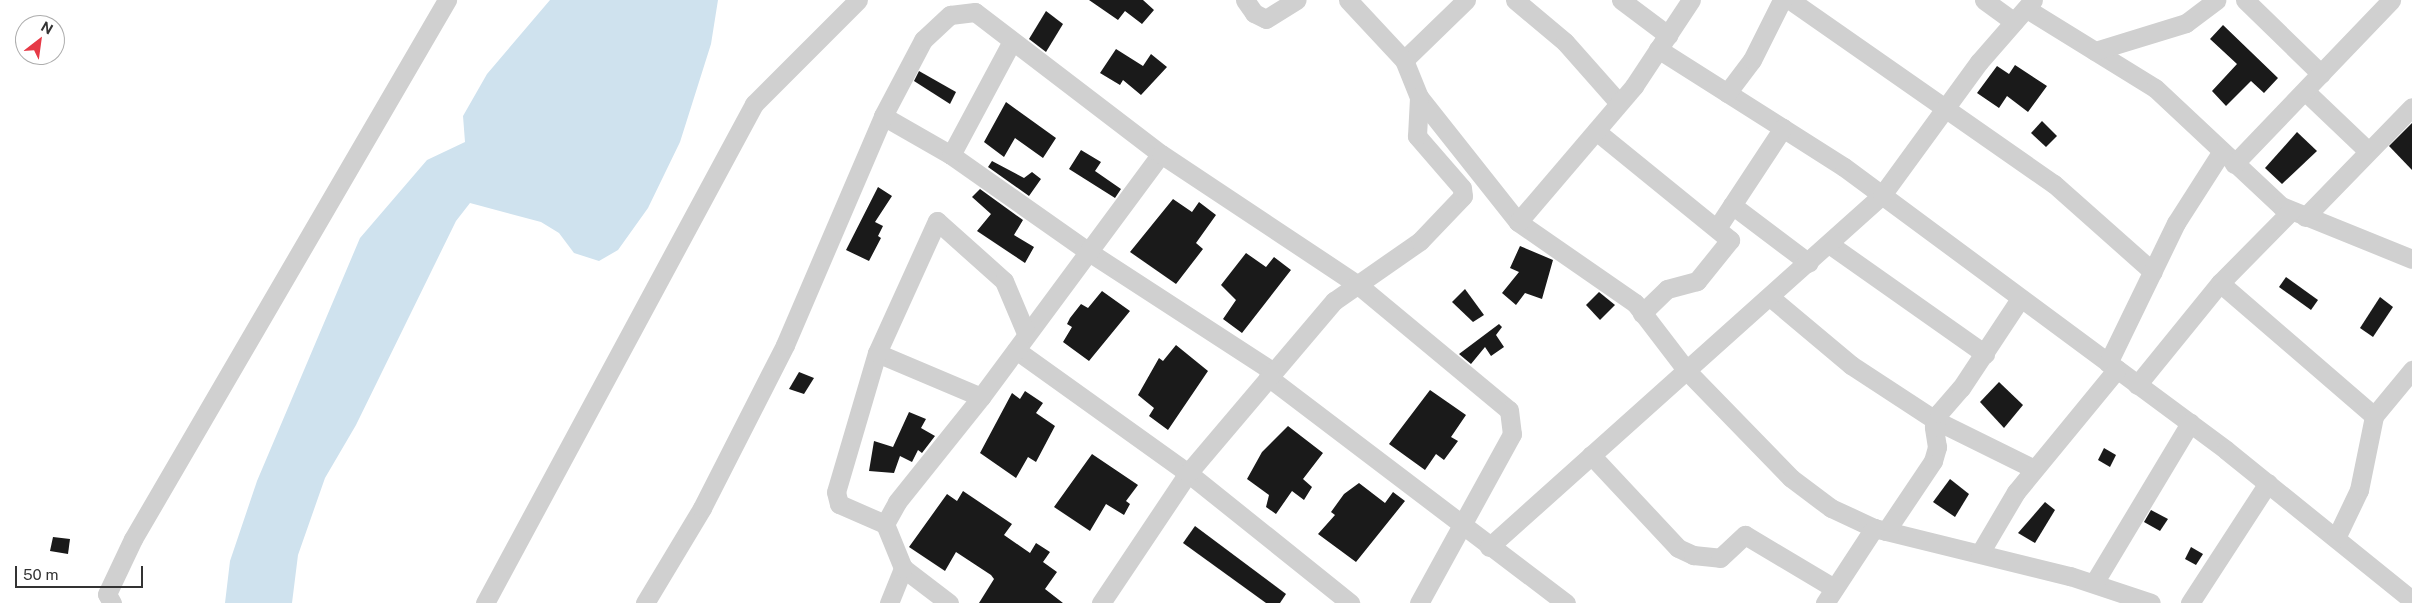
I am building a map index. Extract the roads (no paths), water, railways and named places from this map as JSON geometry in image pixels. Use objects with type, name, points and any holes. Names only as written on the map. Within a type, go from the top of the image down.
[{"type":"street","points":[[112,603],[107,594],[133,538],[447,0]]},
{"type":"street","points":[[485,603],[754,104],[858,0]]},
{"type":"street","points":[[1245,0],[1254,14],[1266,20],[1297,0]]},
{"type":"street","points":[[1348,0],[1404,60],[1419,97],[1518,222],[1621,291],[1642,313],[1688,371],[1791,478],[1831,508],[1880,530],[1980,553],[2094,583],[2151,603]]},
{"type":"street","points":[[1404,60],[1466,0]]},
{"type":"street","points":[[1515,0],[1565,42],[1619,104]]},
{"type":"street","points":[[1621,0],[1663,42],[1727,93],[1783,128],[1882,195],[2190,423],[2268,483],[2412,600]]},
{"type":"street","points":[[1518,222],[1619,104],[1691,0]]},
{"type":"street","points":[[1727,93],[1752,60],[1782,0]]},
{"type":"street","points":[[1790,0],[2054,184],[2153,272]]},
{"type":"street","points":[[1984,0],[2025,10],[2155,88],[2262,192],[2298,214],[2412,259]]},
{"type":"street","points":[[2095,51],[2186,23],[2216,0]]},
{"type":"street","points":[[2244,0],[2321,74]]},
{"type":"street","points":[[1980,553],[2034,468],[2112,366],[2176,223],[2228,158],[2305,91],[2390,0]]},
{"type":"street","points":[[645,603],[702,508],[785,345],[883,116],[923,40],[950,14],[979,6],[1012,41],[1161,154],[1357,284],[1509,410],[1512,434],[1419,603]]},
{"type":"street","points":[[1489,547],[1770,298],[1882,195],[2025,10]]},
{"type":"street","points":[[950,156],[1012,41]]},
{"type":"street","points":[[2305,91],[2368,151]]},
{"type":"street","points":[[1101,603],[1188,473],[1270,374],[1334,301],[1420,241],[1463,196],[1462,188],[1417,136],[1419,97]]},
{"type":"street","points":[[2137,384],[2220,283],[2368,151],[2412,107]]},
{"type":"street","points":[[883,116],[950,156],[1270,374],[1460,526],[1566,603]]},
{"type":"street","points":[[1717,228],[1783,128]]},
{"type":"street","points":[[1596,131],[1730,240],[1703,276],[1690,284],[1667,288],[1642,313]]},
{"type":"street","points":[[885,524],[897,502],[981,397],[1016,350],[1026,333],[1089,252],[1161,154]]},
{"type":"street","points":[[1732,205],[1809,263]]},
{"type":"street","points":[[950,603],[903,568],[885,524],[836,500],[877,353],[937,221],[1004,280],[1026,333]]},
{"type":"street","points":[[1829,244],[1985,354]]},
{"type":"street","points":[[2220,283],[2374,416]]},
{"type":"street","points":[[1770,298],[1851,365],[1935,420],[2034,468]]},
{"type":"street","points":[[1591,455],[1678,548],[1692,555],[1720,558],[1745,535],[1830,596],[1933,461],[1935,420],[1985,354],[2020,299]]},
{"type":"street","points":[[1016,350],[1188,473],[1350,603]]},
{"type":"street","points":[[877,353],[981,397]]},
{"type":"street","points":[[2336,538],[2360,490],[2374,416],[2412,370]]},
{"type":"street","points":[[2094,583],[2190,423]]},
{"type":"street","points":[[2190,603],[2268,483]]},
{"type":"street","points":[[889,603],[903,568]]},
{"type":"water","points":[[550,0],[718,0],[711,44],[680,142],[648,208],[618,250],[599,261],[574,253],[559,233],[541,222],[470,203],[456,221],[356,425],[325,478],[298,555],[292,603],[225,603],[230,561],[257,481],[360,238],[427,160],[465,142],[463,116],[487,74]]}]
